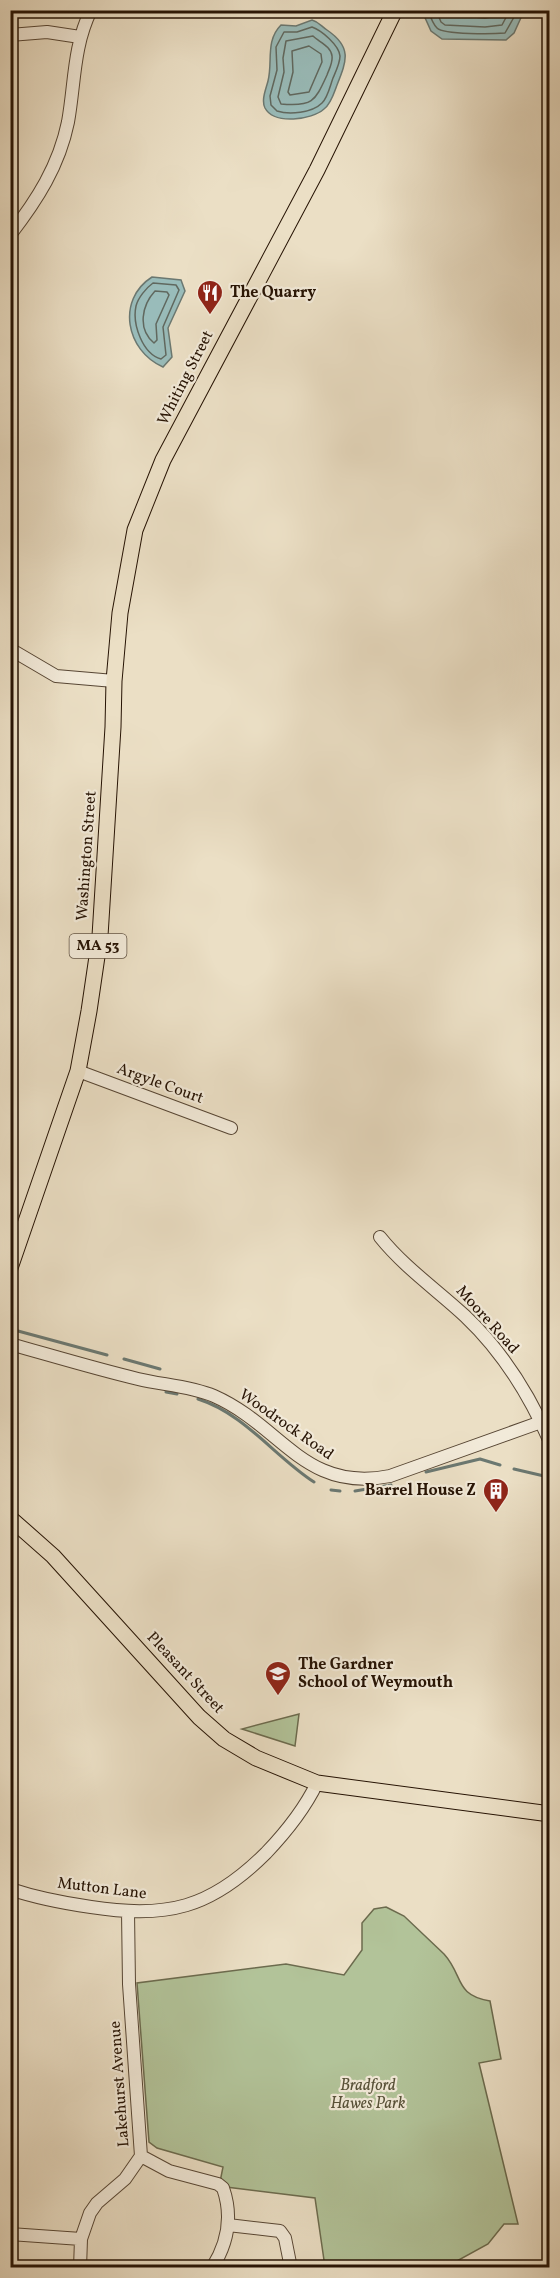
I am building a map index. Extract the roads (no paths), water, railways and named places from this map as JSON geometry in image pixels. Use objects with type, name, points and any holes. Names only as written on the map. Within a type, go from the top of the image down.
[{"type":"main road","name":"Whiting Street","points":[[120,613],[135,530],[156,476],[317,170],[395,10]]},
{"type":"main road","name":"Washington Street","points":[[10,1268],[78,1071],[96,972],[120,613]]},
{"type":"main road","name":"Pleasant Street","points":[[10,1518],[53,1556],[199,1717],[225,1739],[256,1758],[317,1783],[549,1814]]},
{"type":"street","points":[[10,235],[42,192],[61,149],[68,120],[80,37],[91,10]]},
{"type":"street","points":[[10,35],[47,32],[80,37]]},
{"type":"street","points":[[10,649],[56,676],[114,681]]},
{"type":"street","name":"Argyle Court","points":[[78,1071],[231,1128]]},
{"type":"street","name":"Moore Road","points":[[380,1237],[466,1318],[498,1354],[524,1391],[549,1442]]},
{"type":"street","name":"Woodrock Road","points":[[10,1344],[139,1379],[182,1387],[213,1396],[241,1412],[318,1470],[352,1480],[371,1480],[390,1476],[541,1422]]},
{"type":"street","name":"Mutton Lane","points":[[10,1889],[65,1904],[145,1913],[204,1899],[236,1880],[274,1844],[298,1816],[317,1783]]},
{"type":"street","name":"Lakehurst Avenue","points":[[80,2268],[81,2239],[90,2213],[125,2179],[141,2156],[129,1984],[128,1912]]},
{"type":"street","points":[[141,2156],[169,2171],[218,2184],[225,2195],[228,2225],[226,2240],[212,2268]]},
{"type":"street","points":[[228,2225],[279,2231],[285,2238],[291,2268]]},
{"type":"street","points":[[10,2234],[81,2239]]},
{"type":"water","points":[[422,10],[524,11],[514,33],[506,40],[442,39],[431,31]]},
{"type":"water","points":[[312,20],[335,36],[344,48],[345,61],[340,76],[330,101],[318,113],[293,119],[276,117],[265,108],[264,102],[273,38],[281,25],[296,26]]},
{"type":"water","points":[[152,277],[181,280],[185,291],[168,328],[172,357],[163,367],[150,359],[141,349],[130,325],[133,299]]},
{"type":"waterway","points":[[10,1326],[18,1331],[107,1355]]},
{"type":"waterway","points":[[124,1359],[160,1369]]},
{"type":"waterway","points":[[166,1392],[177,1394]]},
{"type":"waterway","points":[[198,1399],[215,1406],[245,1425],[299,1472],[314,1482]]},
{"type":"waterway","points":[[426,1472],[480,1459],[500,1465]]},
{"type":"waterway","points":[[514,1469],[544,1476]]},
{"type":"waterway","points":[[355,1491],[391,1485]]},
{"type":"waterway","points":[[331,1490],[340,1491]]},
{"type":"place","name":"The Quarry","points":[[210,316]]},
{"type":"place","name":"Barrel House Z","points":[[496,1514]]},
{"type":"place","name":"The Gardner School of Weymouth","points":[[278,1697]]},
{"type":"park label","name":"Bradford Hawes Park","points":[[368,2095]]}]
